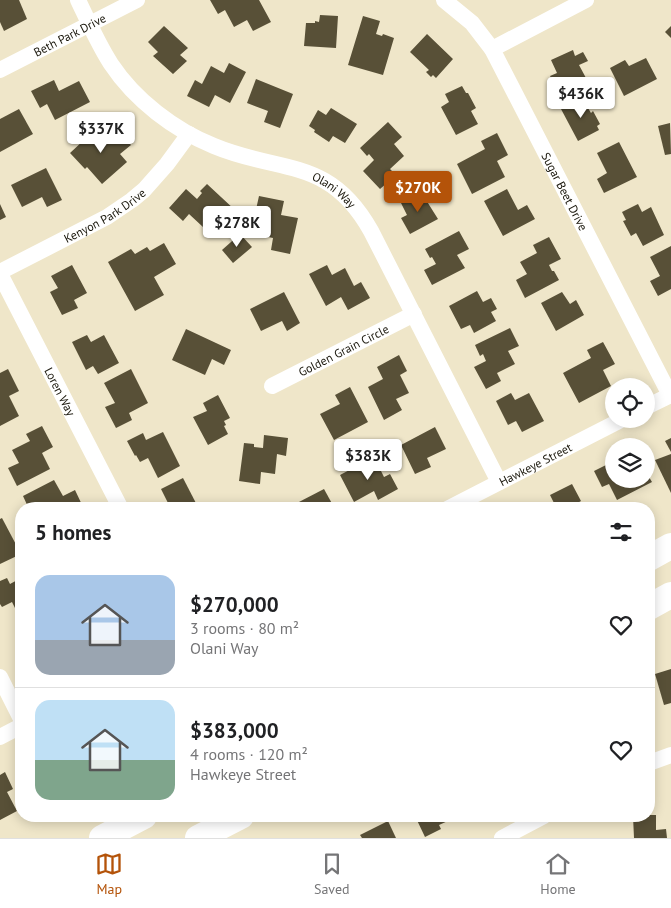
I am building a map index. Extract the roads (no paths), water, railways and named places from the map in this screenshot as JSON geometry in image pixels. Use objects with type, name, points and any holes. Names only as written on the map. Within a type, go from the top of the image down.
[{"type":"highway","points":[[655,555],[671,546]]},
{"type":"highway","points":[[655,604],[671,595]]},
{"type":"highway","points":[[102,838],[133,822]]},
{"type":"highway","points":[[198,838],[229,822]]},
{"type":"street","name":"Olani Way","points":[[78,0],[111,64],[148,104],[189,134],[232,154],[301,170],[327,181],[349,200],[365,220],[500,482]]},
{"type":"street","name":"Beth Park Drive","points":[[0,70],[137,0]]},
{"type":"street","name":"Sugar Beet Drive","points":[[444,0],[472,22],[492,49],[670,395]]},
{"type":"street","points":[[492,49],[586,0]]},
{"type":"street","name":"Kenyon Park Drive","points":[[0,273],[120,208],[144,190],[189,134]]},
{"type":"street","name":"Loren Way","points":[[0,273],[117,502]]},
{"type":"street","name":"Golden Grain Circle","points":[[272,386],[414,314]]},
{"type":"street","points":[[655,402],[670,395]]},
{"type":"street","name":"Hawkeye Street","points":[[461,502],[605,428]]},
{"type":"street","points":[[0,677],[15,707]]},
{"type":"street","points":[[0,737],[15,729]]},
{"type":"street","points":[[655,761],[671,755]]},
{"type":"street","points":[[502,838],[533,822]]}]
